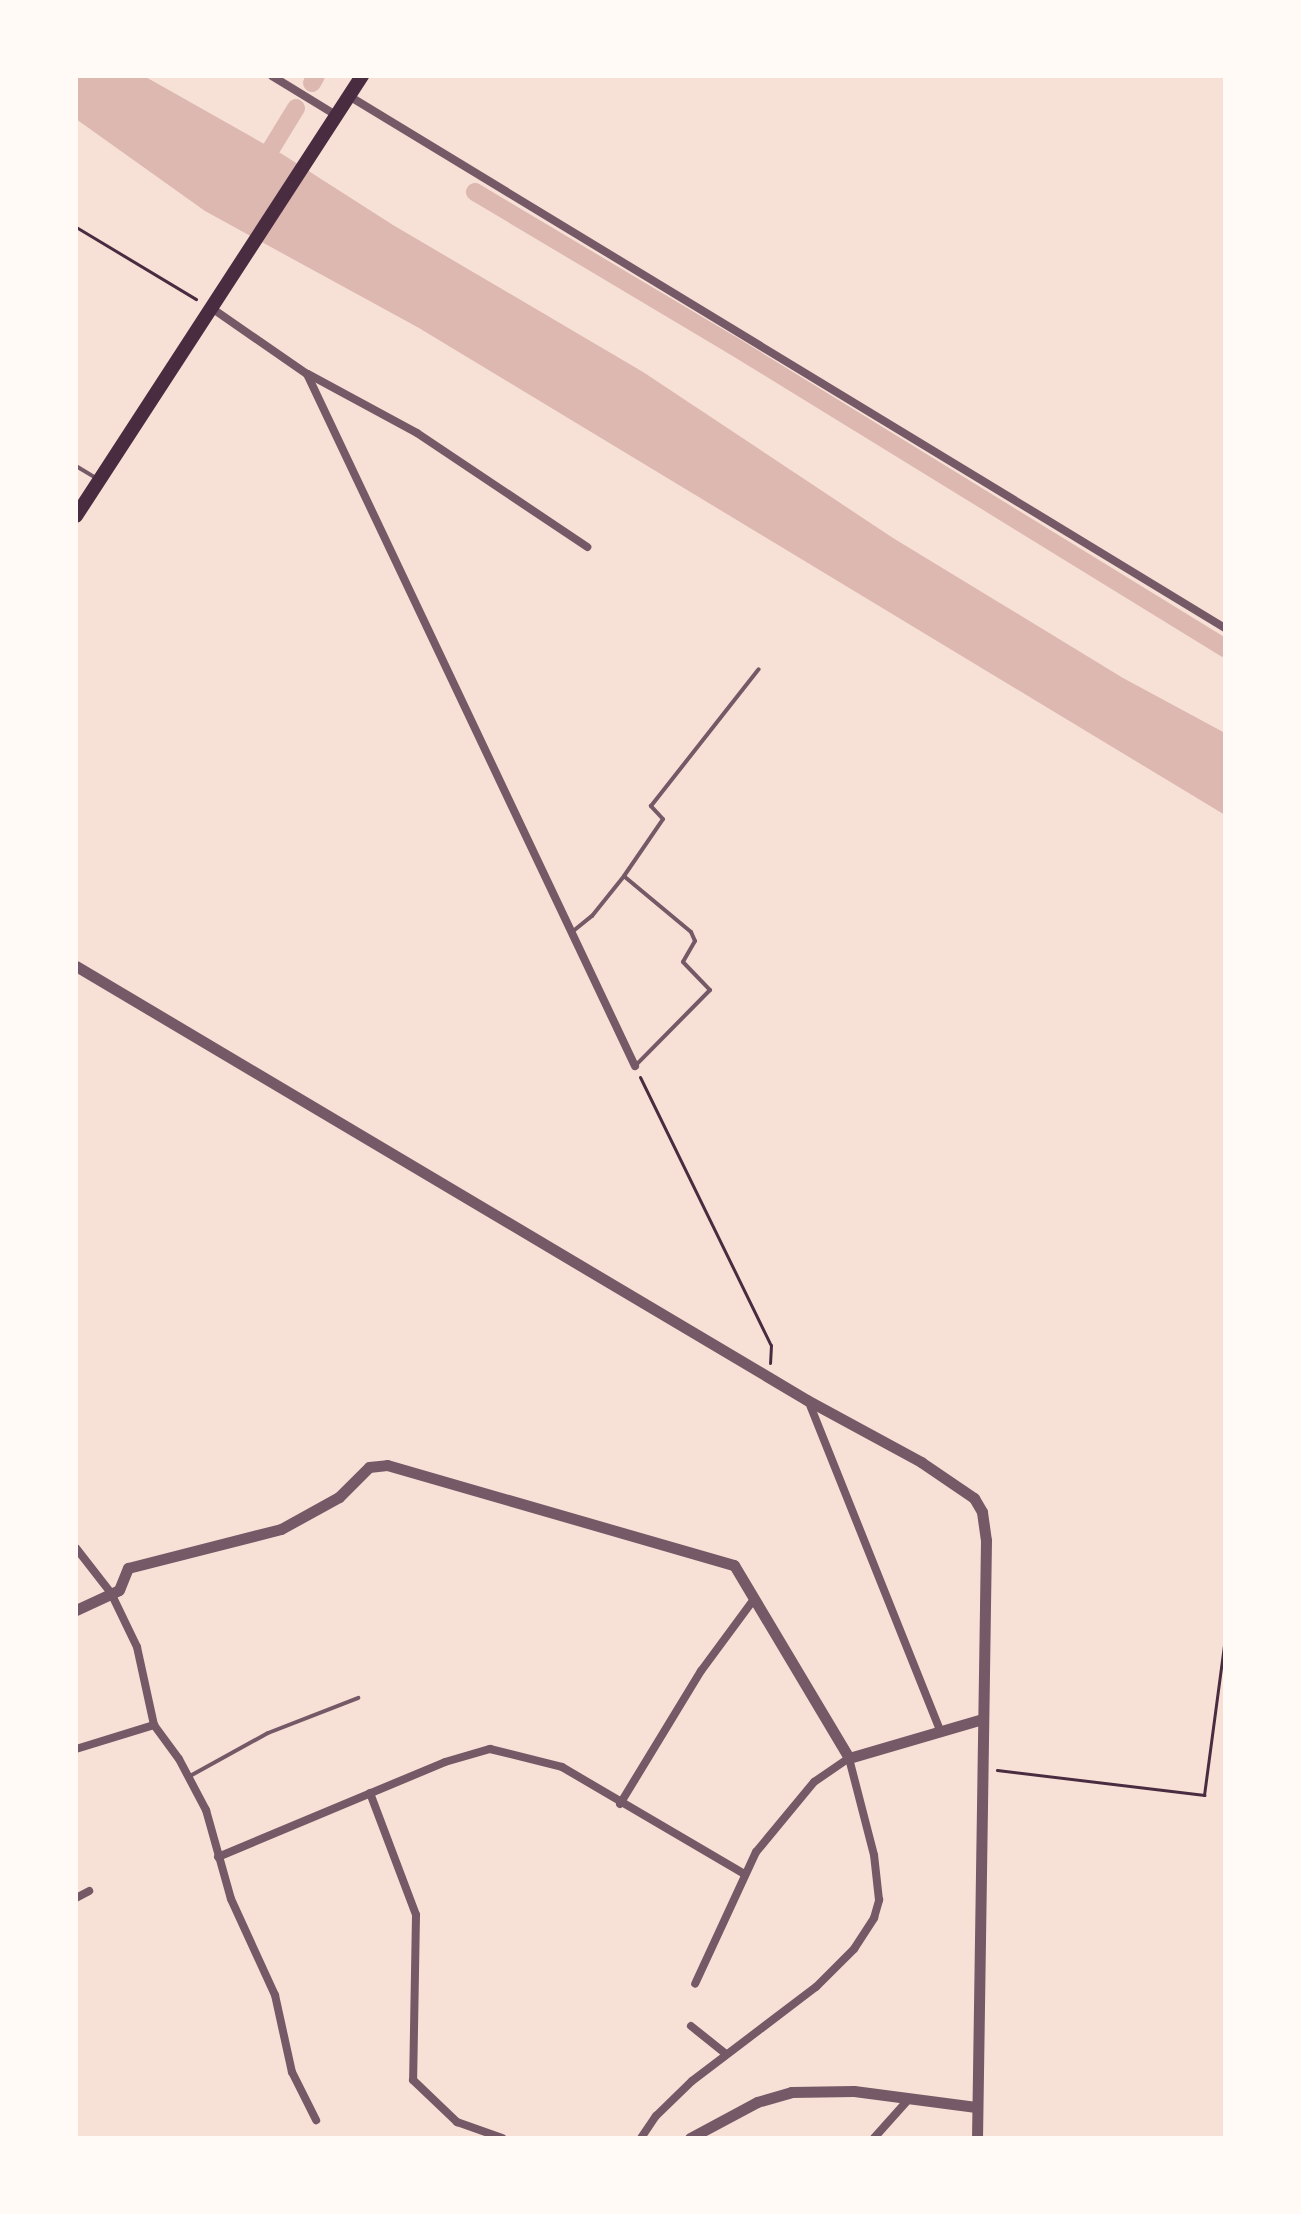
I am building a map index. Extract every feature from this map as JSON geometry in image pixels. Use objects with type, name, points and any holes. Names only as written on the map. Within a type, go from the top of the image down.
[{"type":"main road","points":[[76,516],[362,76]]},
{"type":"street","points":[[272,76],[336,115]]},
{"type":"street","points":[[349,96],[1225,628]]},
{"type":"street","points":[[213,309],[307,374],[417,433],[587,547]]},
{"type":"street","points":[[307,374],[635,1066]]},
{"type":"street","points":[[76,966],[807,1400],[955,1483],[978,1503],[986,1540],[977,2138]]},
{"type":"street","points":[[807,1400],[941,1732]]},
{"type":"street","points":[[76,1610],[119,1590],[128,1568],[281,1529],[339,1497],[369,1467],[387,1465],[734,1565],[849,1758],[876,1869],[879,1900],[874,1918],[854,1949],[816,1987],[683,2089],[641,2138]]},
{"type":"street","points":[[76,1548],[111,1593],[137,1647],[154,1725],[206,1810],[231,1899],[275,1995],[292,2072],[316,2120]]},
{"type":"street","points":[[620,1804],[701,1671],[754,1599]]},
{"type":"street","points":[[695,1984],[743,1873],[756,1852],[814,1782],[849,1758],[982,1719]]},
{"type":"street","points":[[76,1749],[154,1725]]},
{"type":"street","points":[[218,1857],[445,1762],[490,1749],[562,1767],[620,1804],[743,1873]]},
{"type":"street","points":[[370,1793],[416,1915],[413,2080],[457,2122],[502,2138]]},
{"type":"street","points":[[76,1898],[89,1891]]},
{"type":"street","points":[[691,2026],[726,2054]]},
{"type":"street","points":[[690,2138],[757,2102],[791,2092],[854,2091],[976,2107]]},
{"type":"street","points":[[874,2138],[908,2100]]},
{"type":"lane","points":[[76,466],[100,480]]},
{"type":"lane","points":[[571,934],[592,916],[624,876],[663,819],[651,806],[759,669]]},
{"type":"lane","points":[[624,876],[695,937],[683,962],[710,990],[635,1066]]},
{"type":"lane","points":[[188,1777],[268,1733],[358,1698]]},
{"type":"path","points":[[76,227],[213,309]]},
{"type":"path","points":[[635,1066],[771,1345],[770,1377]]},
{"type":"path","points":[[984,1769],[1204,1795],[1225,1637]]},
{"type":"shaded area","points":[[76,76],[144,76],[282,154],[393,225],[643,372],[893,538],[1123,678],[1225,733],[1225,815],[419,328],[205,211],[76,119]]},
{"type":"waterway","points":[[312,83],[316,76]]},
{"type":"waterway","points":[[260,167],[296,108]]},
{"type":"waterway","points":[[475,192],[732,345],[1225,648]]}]
